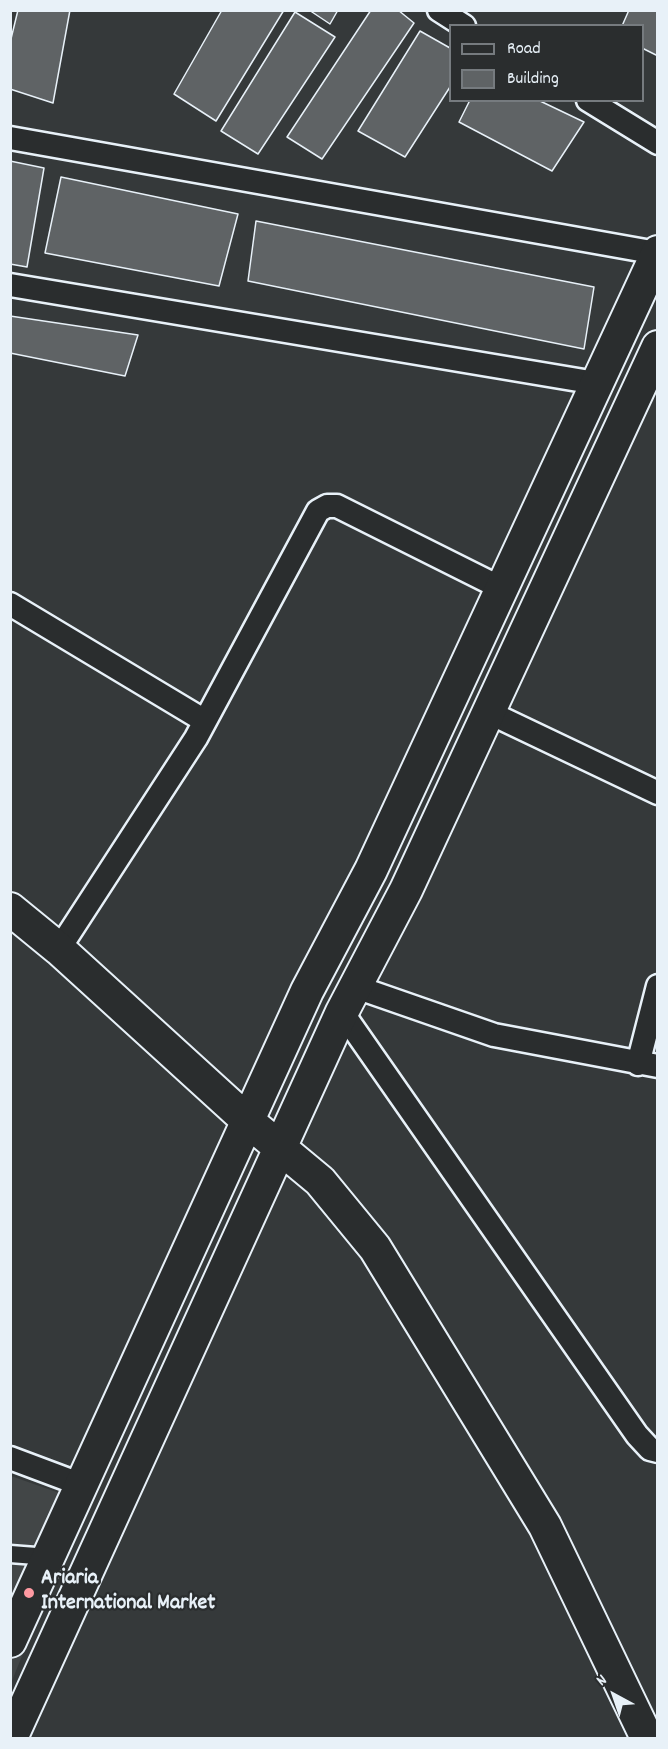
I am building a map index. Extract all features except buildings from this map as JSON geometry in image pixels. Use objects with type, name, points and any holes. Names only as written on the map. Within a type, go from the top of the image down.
[{"type":"main road","points":[[10,1641],[307,991],[371,870],[657,252]]},
{"type":"main road","points":[[11,1738],[349,999],[406,890],[488,712],[647,396],[657,347]]},
{"type":"main road","points":[[10,909],[59,949],[249,1122],[320,1181],[375,1248],[545,1526],[647,1738]]},
{"type":"street","points":[[439,10],[461,24]]},
{"type":"street","points":[[591,102],[657,143]]},
{"type":"street","points":[[10,138],[657,252]]},
{"type":"street","points":[[10,285],[596,382]]},
{"type":"street","points":[[59,949],[205,721],[318,511],[327,506],[337,506],[501,588]]},
{"type":"street","points":[[10,604],[205,721]]},
{"type":"street","points":[[488,712],[657,793]]},
{"type":"street","points":[[349,999],[494,1035],[648,1065],[657,986]]},
{"type":"street","points":[[349,999],[637,1435],[650,1449],[657,1451]]},
{"type":"street","points":[[10,1458],[82,1485]]},
{"type":"street","points":[[10,1554],[49,1557]]},
{"type":"shaded area","name":"Ariaria International Market","points":[[11,1476],[85,1502],[11,1683]]},
{"type":"place","name":"Ariaria International Market","points":[[29,1593]]}]
